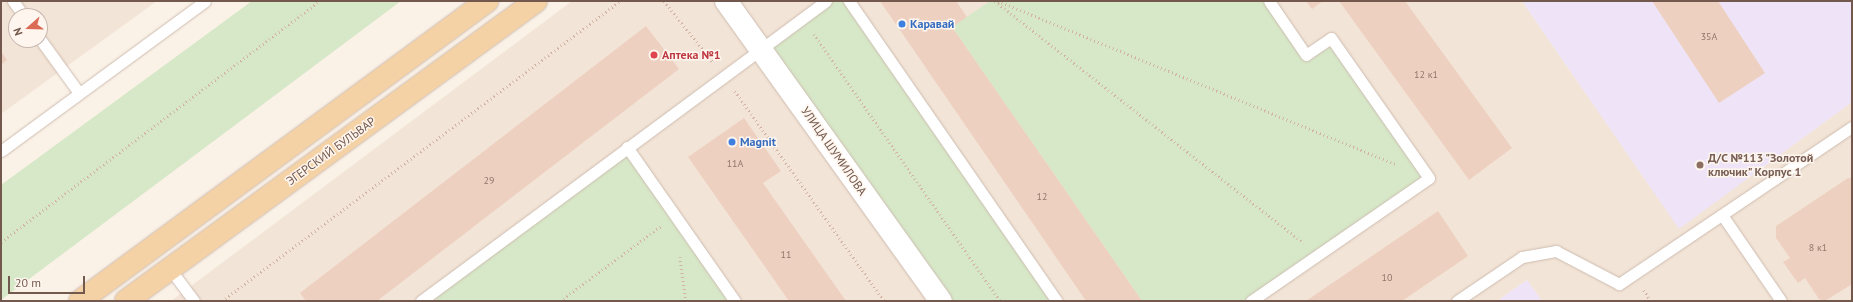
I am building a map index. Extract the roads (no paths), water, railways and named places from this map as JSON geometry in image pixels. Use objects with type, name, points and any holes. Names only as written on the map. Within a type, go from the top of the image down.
[{"type":"main road","points":[[80,301],[487,1]]},
{"type":"main road","name":"ЭГЕРСКИЙ БУЛЬВАР","points":[[126,301],[536,1]]},
{"type":"main road","points":[[154,247],[170,269]]},
{"type":"street","name":"УЛИЦА ШУМИЛОВА","points":[[726,1],[941,301]]},
{"type":"lane","points":[[1,151],[205,1]]},
{"type":"lane","points":[[421,301],[723,74],[826,1]]},
{"type":"lane","points":[[850,1],[1057,301]]},
{"type":"lane","points":[[1251,301],[1429,178],[1331,38],[1306,55],[1269,1]]},
{"type":"lane","points":[[46,48],[79,93]]},
{"type":"lane","points":[[1457,301],[1522,257],[1556,251],[1620,284],[1851,130]]},
{"type":"lane","points":[[627,147],[735,301]]},
{"type":"lane","points":[[1722,215],[1781,301]]},
{"type":"lane","points":[[170,269],[194,301]]},
{"type":"place","name":"Каравай","points":[[902,24]]},
{"type":"place","name":"Аптека №1","points":[[654,55]]},
{"type":"place","name":"Magnit","points":[[732,142]]},
{"type":"place","name":"Д/С №113 \"Золотой ключик\" Корпус 1","points":[[1700,165]]}]
